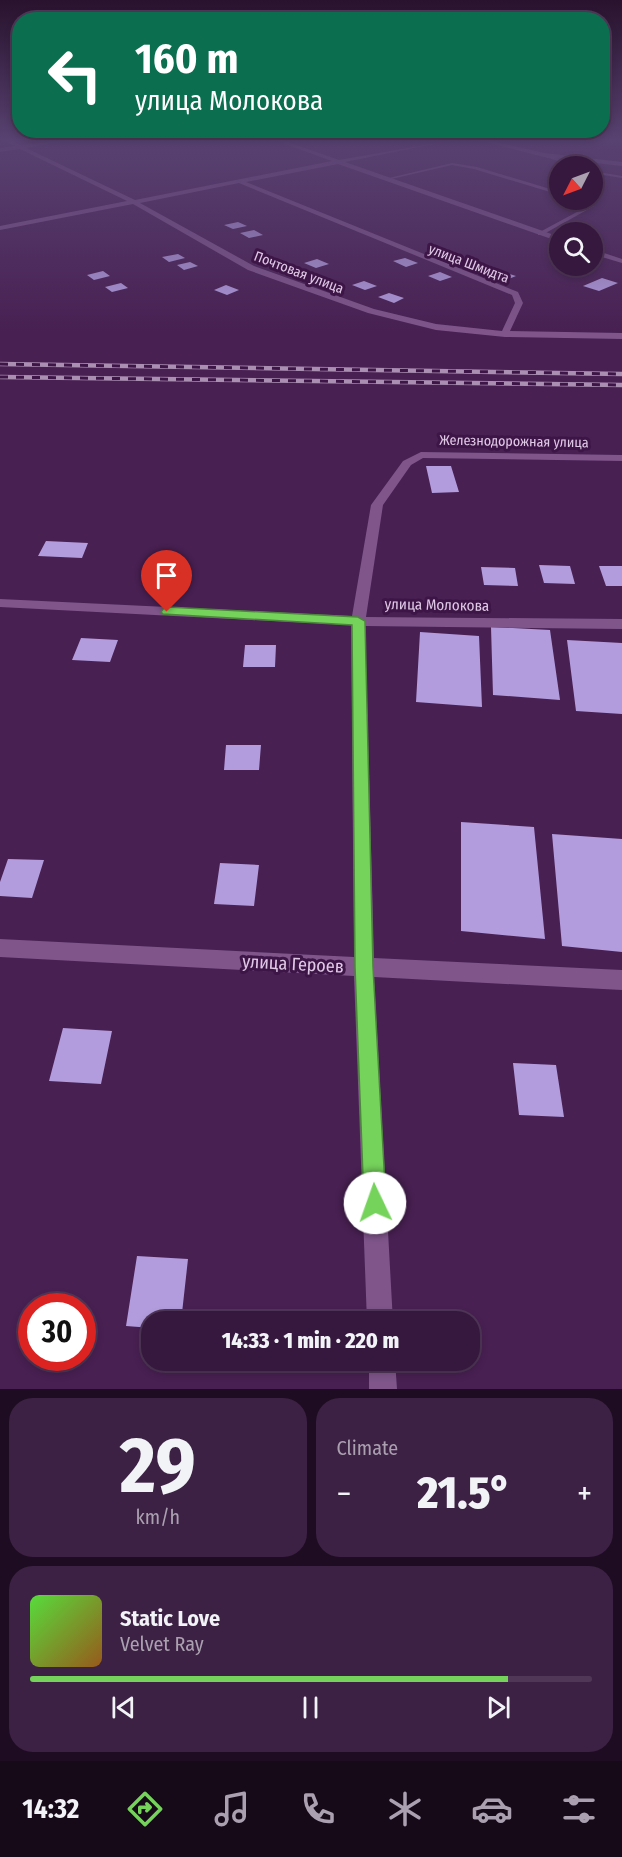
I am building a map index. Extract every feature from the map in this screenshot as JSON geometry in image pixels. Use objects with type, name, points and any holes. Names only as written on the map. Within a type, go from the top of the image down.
[{"type":"street","points":[[0,228],[132,204]]},
{"type":"street","name":"Почтовая улица","points":[[137,204],[251,268],[371,311],[436,327],[505,334],[622,336]]},
{"type":"street","name":"улица Шмидта","points":[[294,204],[515,294],[519,303],[505,334]]},
{"type":"street","points":[[456,204],[549,237]]},
{"type":"street","points":[[603,255],[622,261]]},
{"type":"street","name":"Железнодорожная улица","points":[[358,621],[377,505],[407,463],[421,455],[622,458]]},
{"type":"street","name":"улица Молокова","points":[[0,603],[358,621],[622,624]]},
{"type":"street","points":[[358,621],[364,967],[380,1311]]},
{"type":"street","name":"улица Героев","points":[[0,948],[622,980]]},
{"type":"street","points":[[382,1371],[383,1389]]},
{"type":"lane","points":[[540,234],[584,210]]},
{"type":"building","points":[[238,222],[247,226],[233,229],[224,225]]},
{"type":"building","points":[[254,230],[263,235],[249,238],[240,233]]},
{"type":"building","points":[[178,254],[185,258],[169,262],[162,257]]},
{"type":"building","points":[[405,258],[418,263],[406,267],[393,261]]},
{"type":"building","points":[[317,259],[329,264],[316,268],[304,263]]},
{"type":"building","points":[[190,262],[198,266],[184,270],[177,265]]},
{"type":"building","points":[[103,271],[110,276],[94,280],[87,275]]},
{"type":"building","points":[[440,272],[452,277],[440,281],[428,276]]},
{"type":"building","points":[[503,272],[516,276],[504,281],[491,276]]},
{"type":"building","points":[[602,278],[618,283],[599,291],[583,286]]},
{"type":"building","points":[[364,281],[377,286],[365,290],[352,285]]},
{"type":"building","points":[[121,283],[128,288],[112,292],[105,287]]},
{"type":"building","points":[[226,285],[239,290],[227,295],[214,290]]},
{"type":"building","points":[[389,293],[404,298],[394,303],[378,297]]},
{"type":"building","points":[[426,466],[451,466],[459,492],[432,493]]},
{"type":"building","points":[[46,541],[88,543],[82,558],[38,556]]},
{"type":"building","points":[[539,565],[570,566],[575,584],[544,583]]},
{"type":"building","points":[[599,566],[622,566],[622,586],[606,586]]},
{"type":"building","points":[[481,567],[515,568],[518,586],[484,585]]},
{"type":"building","points":[[491,627],[550,630],[560,700],[493,695]]},
{"type":"building","points":[[420,632],[479,636],[482,707],[416,702]]},
{"type":"building","points":[[81,638],[118,640],[110,662],[72,660]]},
{"type":"building","points":[[567,640],[622,643],[622,714],[576,711]]},
{"type":"building","points":[[245,645],[276,645],[275,667],[243,667]]},
{"type":"building","points":[[226,745],[261,745],[259,770],[224,770]]},
{"type":"building","points":[[461,822],[534,827],[545,939],[461,931]]},
{"type":"building","points":[[552,834],[622,839],[622,952],[562,946]]},
{"type":"building","points":[[8,859],[44,860],[32,898],[0,896],[0,882]]},
{"type":"building","points":[[220,863],[259,865],[254,906],[214,904]]},
{"type":"building","points":[[63,1028],[112,1031],[101,1084],[49,1081]]},
{"type":"building","points":[[513,1063],[556,1065],[564,1117],[519,1115]]},
{"type":"building","points":[[137,1256],[188,1259],[182,1311],[141,1311],[141,1327],[126,1326]]},
{"type":"railway","points":[[0,364],[622,374]]},
{"type":"railway","points":[[0,377],[622,385]]},
{"type":"route","points":[[167,612],[358,621],[364,967],[375,1203]]}]
